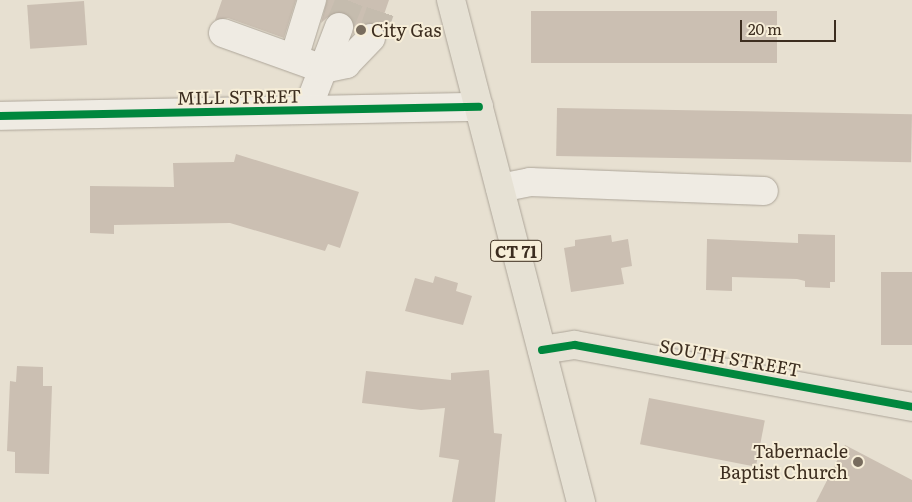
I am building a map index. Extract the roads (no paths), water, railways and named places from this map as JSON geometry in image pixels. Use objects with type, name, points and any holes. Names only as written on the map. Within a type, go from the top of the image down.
[{"type":"main road","name":"CT 71","points":[[451,0],[581,502]]},
{"type":"main road","name":"SOUTH STREET","points":[[542,350],[575,345],[912,408]]},
{"type":"street","points":[[294,58],[312,0]]},
{"type":"street","points":[[307,110],[339,27]]},
{"type":"street","points":[[223,33],[323,69],[346,64],[370,38]]},
{"type":"street","name":"MILL STREET","points":[[0,116],[479,107]]},
{"type":"street","points":[[500,188],[530,182],[764,191]]},
{"type":"tunnel","points":[[339,27],[350,0]]},
{"type":"tunnel","points":[[371,38],[384,0]]},
{"type":"place","name":"City Gas","points":[[361,30]]},
{"type":"place","name":"Tabernacle Baptist Church","points":[[858,462]]}]
